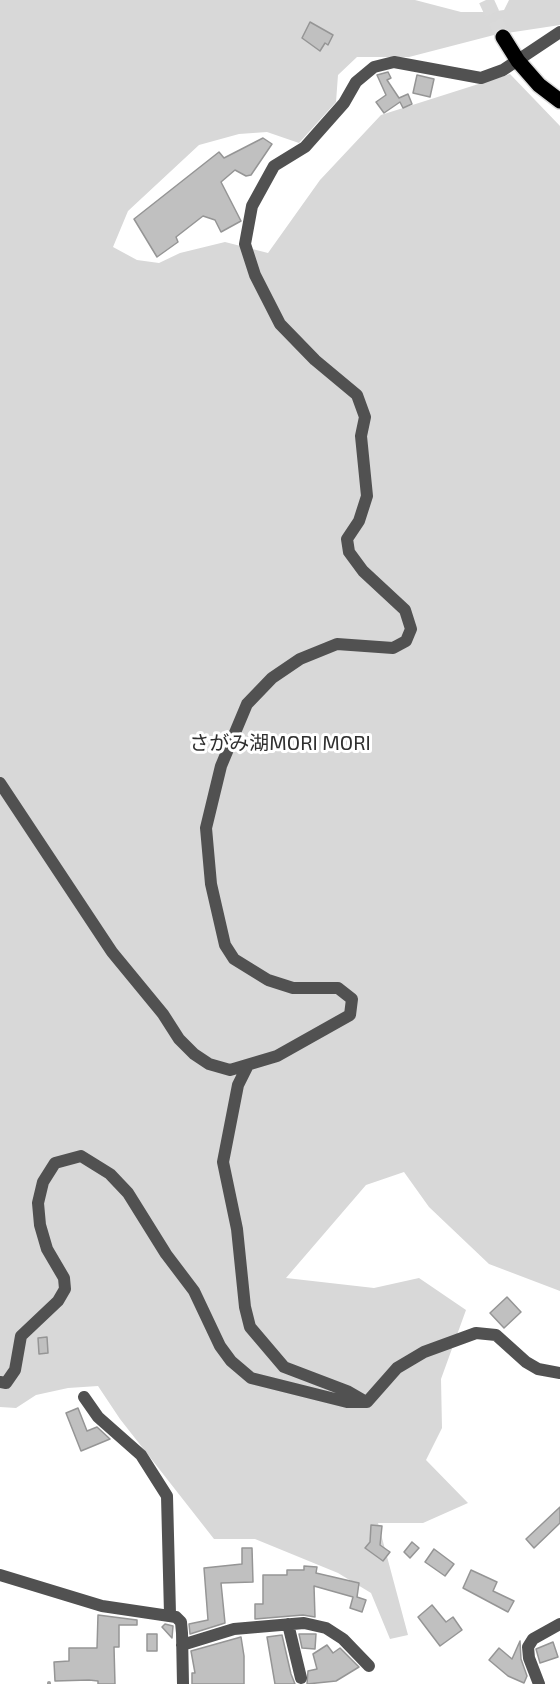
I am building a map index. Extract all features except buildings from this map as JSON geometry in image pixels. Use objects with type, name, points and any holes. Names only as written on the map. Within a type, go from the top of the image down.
[{"type":"main road","points":[[503,37],[539,85],[560,101]]},
{"type":"street","points":[[0,783],[112,952],[163,1014],[179,1039],[209,1064],[230,1070],[248,1065],[293,1049],[312,1035],[350,1016],[353,1007],[352,999],[338,988],[293,988],[268,980],[234,959],[225,945],[213,902],[206,828],[221,766],[247,704],[272,678],[300,659],[337,644],[393,648],[406,641],[411,629],[405,610],[363,572],[349,552],[347,539],[359,521],[367,496],[361,436],[365,417],[357,395],[315,360],[280,324],[255,275],[245,244],[252,206],[274,166],[304,147],[344,103],[356,82],[374,67],[394,62],[481,78],[503,70],[560,32]]},
{"type":"street","points":[[248,1065],[238,1085],[223,1162],[237,1229],[245,1307],[250,1327],[284,1368],[347,1391],[367,1402]]},
{"type":"street","points":[[0,1382],[6,1383],[15,1370],[21,1336],[58,1301],[65,1288],[64,1278],[47,1249],[39,1225],[38,1203],[44,1182],[55,1163],[81,1156],[110,1174],[128,1193],[166,1254],[194,1291],[220,1346],[231,1361],[251,1378],[275,1386],[347,1402],[367,1402],[397,1368],[424,1352],[476,1333],[496,1335],[526,1362],[538,1369],[560,1373]]},
{"type":"street","points":[[84,1397],[98,1417],[141,1455],[167,1497],[170,1614]]},
{"type":"street","points":[[0,1575],[102,1606],[170,1614],[181,1622],[183,1684]]},
{"type":"street","points":[[182,1645],[234,1629],[303,1623],[326,1628],[343,1639],[369,1666]]},
{"type":"street","points":[[288,1624],[301,1678]]},
{"type":"street","points":[[539,1684],[529,1658],[528,1647],[533,1639],[560,1624]]},
{"type":"green space","name":"さがみ湖MORI MORI","points":[[0,0],[415,0],[461,12],[489,12],[504,10],[509,0],[560,0],[560,25],[494,35],[409,57],[357,57],[338,75],[336,102],[299,143],[267,132],[239,134],[199,145],[128,211],[113,247],[137,260],[159,263],[180,253],[225,242],[268,253],[320,180],[381,115],[510,74],[560,126],[560,1291],[489,1264],[429,1207],[404,1172],[366,1185],[286,1278],[374,1288],[419,1278],[466,1310],[441,1379],[442,1428],[426,1460],[468,1503],[423,1523],[378,1523],[408,1635],[390,1639],[371,1593],[338,1573],[255,1539],[214,1539],[120,1419],[98,1386],[68,1388],[36,1395],[16,1408],[0,1407]]},
{"type":"tunnel","points":[[486,0],[503,37]]}]
